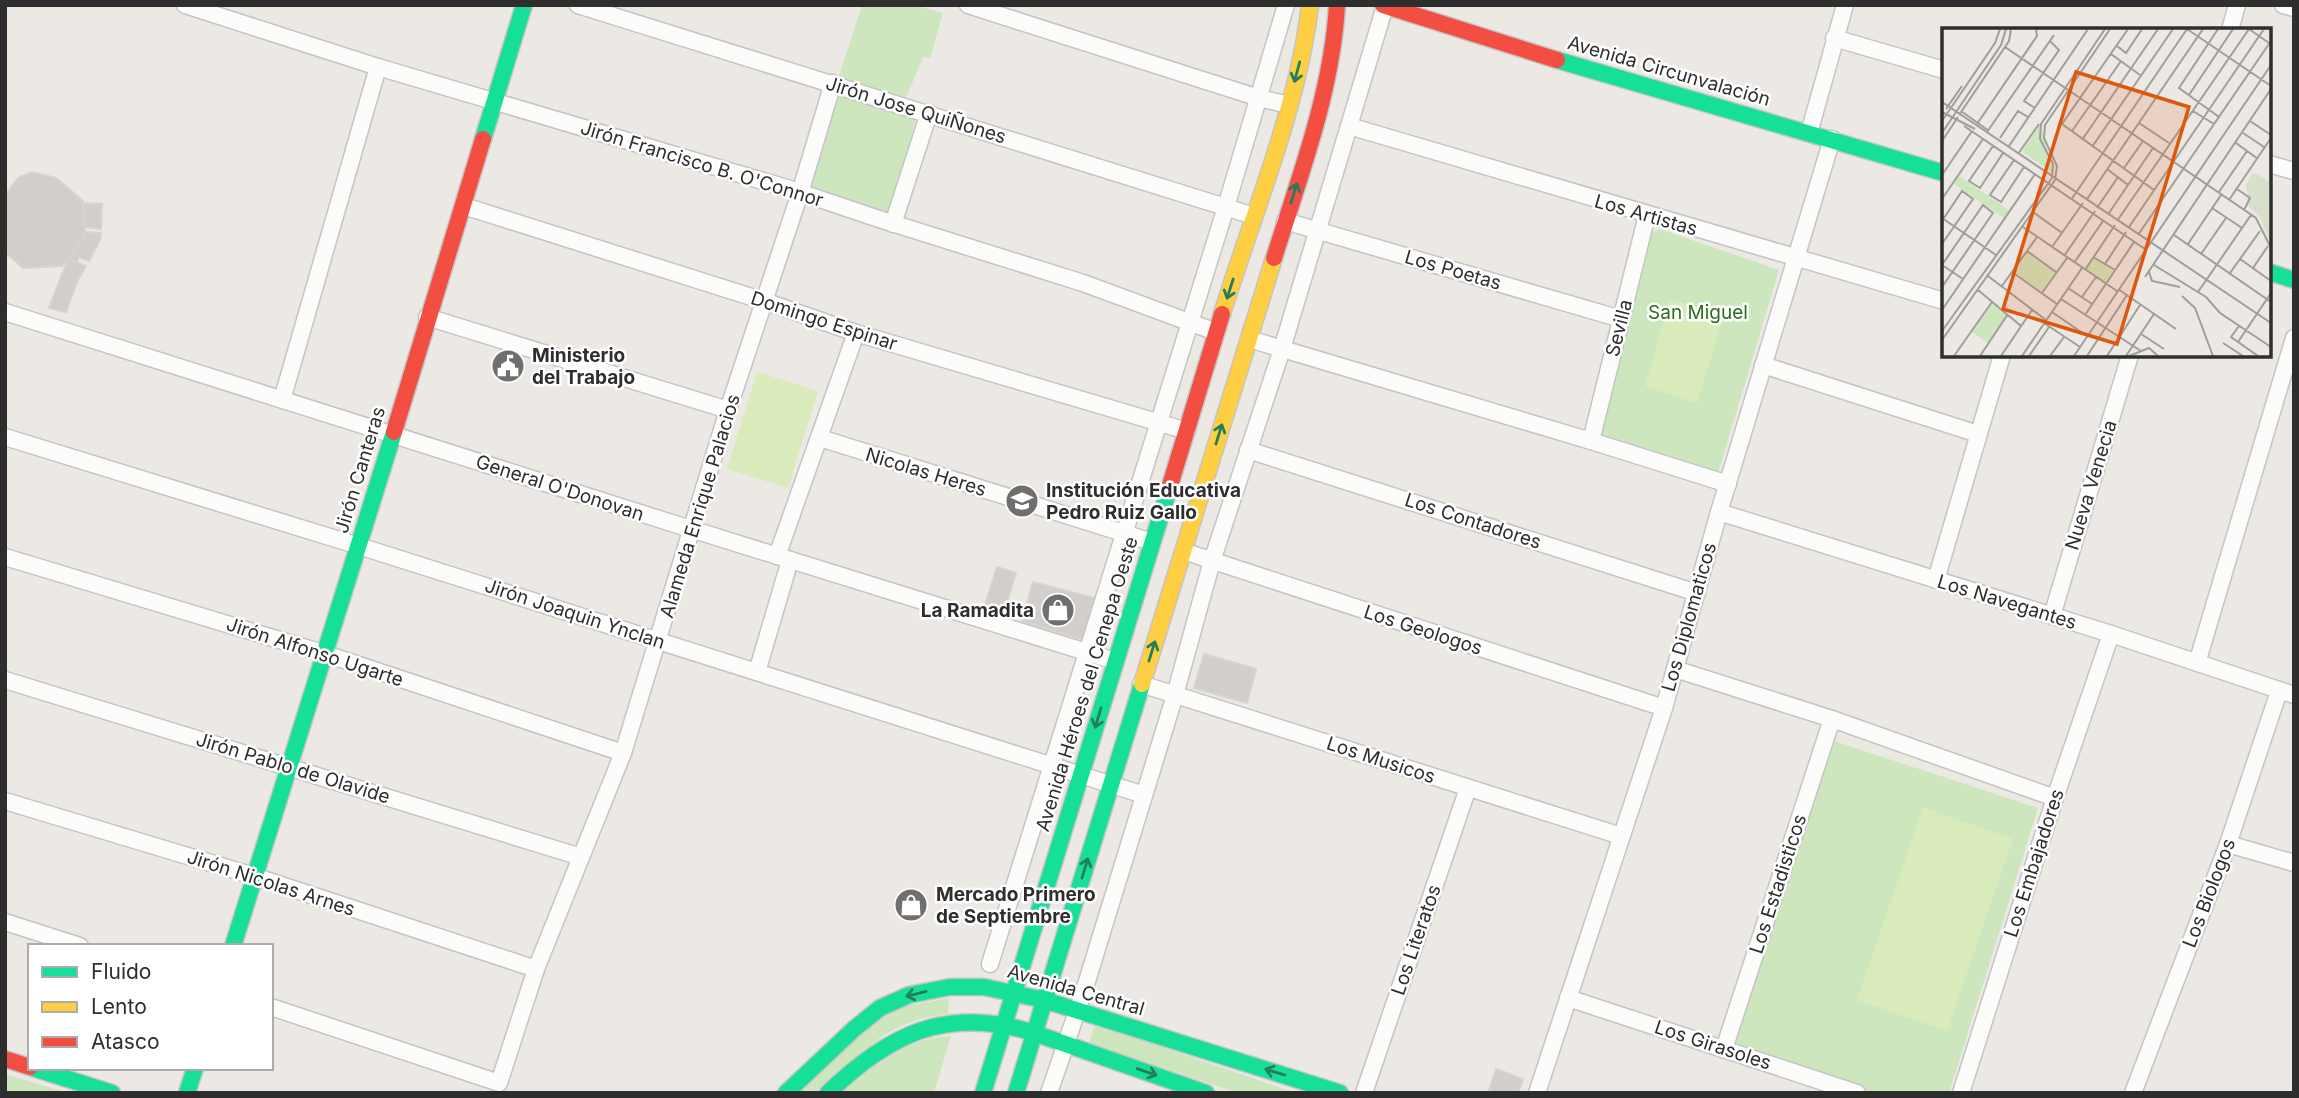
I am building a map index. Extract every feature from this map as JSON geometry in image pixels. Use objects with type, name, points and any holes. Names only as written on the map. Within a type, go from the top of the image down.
[{"type":"main road","name":"Jirón Canteras","points":[[234,944],[326,654],[524,5]]},
{"type":"main road","name":"Avenida Héroes del Cenepa Oeste","points":[[982,1093],[1216,331],[1289,104],[1306,40],[1310,5]]},
{"type":"main road","points":[[1016,1093],[1321,106],[1335,40],[1337,5]]},
{"type":"main road","name":"Avenida Circunvalación","points":[[1384,6],[1516,48],[1942,172]]},
{"type":"main road","points":[[2271,273],[2294,280]]},
{"type":"main road","name":"Avenida Central","points":[[786,1093],[854,1028],[880,1008],[909,995],[950,987],[984,987],[1044,1000],[1340,1093]]},
{"type":"main road","points":[[828,1093],[878,1048],[908,1032],[968,1021],[1004,1025],[1034,1034],[1206,1093]]},
{"type":"main road","points":[[5,1059],[28,1067]]},
{"type":"main road","points":[[38,1070],[112,1093]]},
{"type":"main road","points":[[187,1093],[194,1070]]},
{"type":"street","name":"Jirón Francisco B. O'Connor","points":[[185,5],[378,67],[800,193],[1083,284],[1216,331]]},
{"type":"street","name":"Jirón Jose QuiÑones","points":[[578,5],[1254,216]]},
{"type":"street","points":[[968,5],[1259,98],[1289,104]]},
{"type":"street","points":[[990,964],[1226,207],[1286,5]]},
{"type":"street","points":[[1809,133],[1845,5]]},
{"type":"street","points":[[2231,28],[2237,5]]},
{"type":"street","points":[[2283,5],[2294,8]]},
{"type":"street","points":[[1049,1093],[1078,1010],[1175,695],[1212,561],[1282,349],[1384,6]]},
{"type":"street","points":[[1835,38],[1942,69]]},
{"type":"street","points":[[282,400],[378,67]]},
{"type":"street","name":"Alameda Enrique Palacios","points":[[273,1008],[499,1083],[536,969],[624,753],[728,410],[800,193],[833,83]]},
{"type":"street","points":[[893,224],[929,113]]},
{"type":"street","name":"Los Artistas","points":[[1349,126],[1942,300]]},
{"type":"street","name":"Los Diplomaticos","points":[[1537,1093],[1664,708],[1719,512],[1832,139]]},
{"type":"street","points":[[2271,165],[2294,171]]},
{"type":"street","name":"Domingo Espinar","points":[[464,206],[856,333],[1186,431]]},
{"type":"street","name":"Sevilla","points":[[1591,441],[1647,215]]},
{"type":"street","name":"Los Poetas","points":[[1285,221],[1621,319]]},
{"type":"street","name":"General O'Donovan","points":[[5,312],[1115,661]]},
{"type":"street","points":[[427,317],[728,410]]},
{"type":"street","points":[[757,672],[783,558],[856,333]]},
{"type":"street","points":[[2197,663],[2294,338]]},
{"type":"street","points":[[1249,340],[1728,484]]},
{"type":"street","points":[[1936,580],[2001,357]]},
{"type":"street","name":"Nueva Venecia","points":[[2052,616],[2128,357]]},
{"type":"street","points":[[1763,365],[1978,434]]},
{"type":"street","name":"Jirón Joaquin Ynclan","points":[[5,437],[359,545],[1144,795]]},
{"type":"street","name":"Nicolas Heres","points":[[821,438],[1152,542]]},
{"type":"street","name":"Los Contadores","points":[[1248,450],[1697,593]]},
{"type":"street","name":"Los Navegantes","points":[[1719,512],[2111,634],[2286,693]]},
{"type":"street","name":"Los Geologos","points":[[1183,551],[1664,708]]},
{"type":"street","name":"Jirón Alfonso Ugarte","points":[[5,557],[326,654],[624,753]]},
{"type":"street","name":"Los Embajadores","points":[[1961,1093],[2055,798],[2111,634]]},
{"type":"street","points":[[1675,670],[1832,719],[2055,798]]},
{"type":"street","name":"Jirón Pablo de Olavide","points":[[5,680],[581,857]]},
{"type":"street","name":"Los Musicos","points":[[1141,684],[1621,836]]},
{"type":"street","name":"Los Biologos","points":[[2133,1093],[2286,693]]},
{"type":"street","name":"Los Estadisticos","points":[[1724,1048],[1832,719]]},
{"type":"street","name":"Los Literatos","points":[[1364,1093],[1468,788]]},
{"type":"street","name":"Jirón Nicolas Arnes","points":[[5,800],[254,876],[536,969]]},
{"type":"street","points":[[2228,844],[2294,863]]},
{"type":"street","points":[[5,922],[74,944]]},
{"type":"street","name":"Los Girasoles","points":[[1569,998],[1857,1093]]},
{"type":"green space","points":[[862,5],[913,5],[943,13],[930,58],[923,57],[905,100],[838,79]]},
{"type":"green space","points":[[836,90],[917,116],[887,218],[803,191]]},
{"type":"green space","name":"San Miguel","points":[[1660,229],[1779,270],[1718,473],[1600,437],[1651,233]]},
{"type":"green space","points":[[1670,299],[1724,315],[1697,403],[1645,386]]},
{"type":"green space","points":[[757,372],[818,391],[788,488],[727,469]]},
{"type":"green space","points":[[1834,741],[2038,808],[1949,1093],[1874,1093],[1734,1046]]},
{"type":"green space","points":[[1923,807],[2013,839],[1947,1031],[1857,1000]]},
{"type":"green space","points":[[949,998],[948,1014],[926,1017],[892,1031],[863,1052],[819,1093],[798,1093],[874,1021],[901,1007]]},
{"type":"green space","points":[[1095,1024],[1296,1093],[1238,1093],[1089,1043]]},
{"type":"green space","points":[[951,1036],[934,1093],[841,1093],[904,1047],[933,1038]]},
{"type":"green space","points":[[5,1074],[68,1093],[5,1092]]},
{"type":"building","points":[[31,172],[56,178],[83,201],[85,237],[62,266],[23,268],[5,252],[5,195],[18,178]]},
{"type":"building","points":[[83,203],[102,204],[101,229],[85,227]]},
{"type":"building","points":[[85,232],[101,233],[89,261],[79,257],[77,262],[68,259],[85,237]]},
{"type":"building","points":[[68,259],[86,266],[66,312],[49,308]]},
{"type":"building","points":[[997,567],[1016,573],[1003,614],[984,608]]},
{"type":"building","name":"La Ramadita","points":[[1033,582],[1094,598],[1083,640],[1022,621]]},
{"type":"building","points":[[1204,654],[1256,669],[1247,703],[1194,688]]},
{"type":"building","points":[[1496,1069],[1523,1079],[1518,1093],[1488,1093]]},
{"type":"traffic: fast","points":[[483,139],[524,5]]},
{"type":"traffic: fast","points":[[1557,60],[1942,172]]},
{"type":"traffic: fast","points":[[2271,273],[2294,280]]},
{"type":"traffic: fast","points":[[234,944],[394,432]]},
{"type":"traffic: fast","points":[[983,1093],[1168,492]]},
{"type":"traffic: fast","points":[[1016,1093],[1142,684]]},
{"type":"traffic: fast","points":[[786,1093],[880,1008],[909,995],[950,987],[984,987],[1044,1000],[1340,1093]]},
{"type":"traffic: fast","points":[[828,1093],[851,1072],[897,1041],[946,1024],[972,1022],[1031,1032],[1206,1093]]},
{"type":"traffic: fast","points":[[39,1070],[112,1093]]},
{"type":"traffic: fast","points":[[187,1093],[194,1070]]},
{"type":"traffic: slow","points":[[1222,314],[1285,122],[1296,83],[1310,5]]},
{"type":"traffic: slow","points":[[1142,684],[1274,258]]},
{"type":"traffic: jam","points":[[1274,258],[1322,101],[1329,70],[1337,5]]},
{"type":"traffic: jam","points":[[1383,5],[1557,60]]},
{"type":"traffic: jam","points":[[394,432],[483,139]]},
{"type":"traffic: jam","points":[[1168,492],[1222,314]]},
{"type":"traffic: jam","points":[[5,1059],[28,1066]]},
{"type":"place","name":"Ministerio del Trabajo","points":[[508,366]]},
{"type":"place","name":"Institución Educativa Pedro Ruiz Gallo","points":[[1022,501]]},
{"type":"place","name":"La Ramadita","points":[[1058,610]]},
{"type":"place","name":"Mercado Primero de Septiembre","points":[[911,905]]}]
